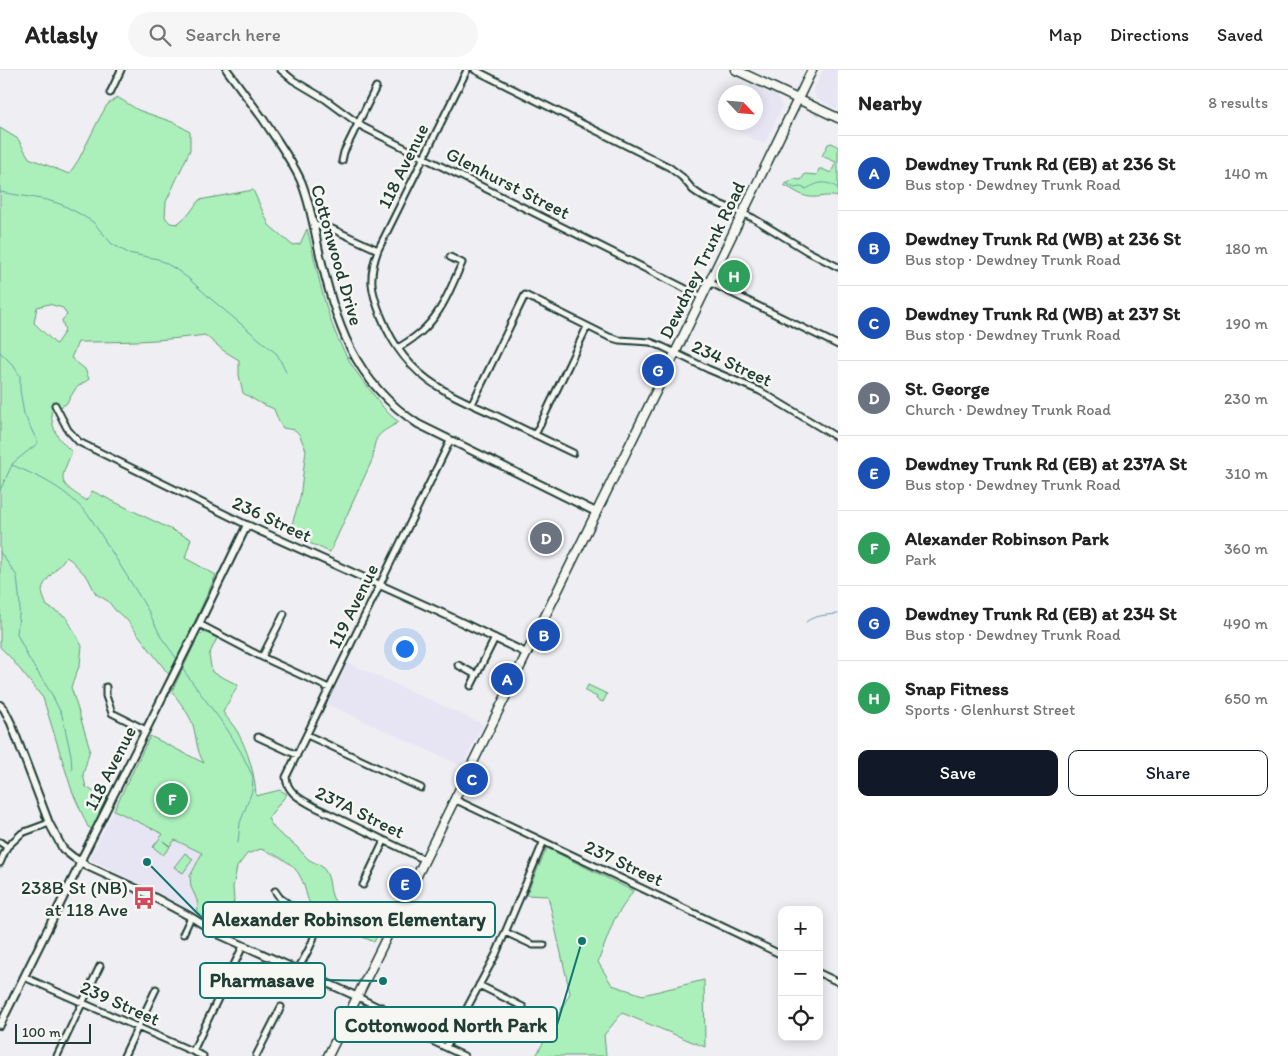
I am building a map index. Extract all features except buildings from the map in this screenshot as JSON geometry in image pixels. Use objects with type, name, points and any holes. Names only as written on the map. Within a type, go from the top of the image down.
[{"type":"main road","points":[[736,70],[838,118]]},
{"type":"main road","name":"Dewdney Trunk Road","points":[[328,1056],[675,353],[812,70]]},
{"type":"street","points":[[110,93],[121,70]]},
{"type":"street","name":"Cottonwood Drive","points":[[227,70],[273,134],[296,170],[314,225],[335,312],[348,344],[362,370],[388,400],[403,414],[418,424],[596,512]]},
{"type":"street","name":"Glenhurst Street","points":[[281,70],[293,80],[325,98],[357,123],[702,297]]},
{"type":"street","name":"118 Avenue","points":[[398,348],[386,329],[376,305],[371,276],[372,266],[378,250],[467,70]]},
{"type":"street","points":[[475,70],[669,167],[703,197],[762,223],[814,256],[838,267]]},
{"type":"street","points":[[342,161],[357,123],[376,87]]},
{"type":"street","points":[[314,225],[328,227],[378,250]]},
{"type":"street","points":[[450,257],[462,263],[438,312],[422,332],[398,348],[425,378],[439,388],[573,453]]},
{"type":"street","points":[[709,282],[838,345]]},
{"type":"street","name":"234 Street","points":[[472,404],[525,295],[610,337],[619,340],[650,342],[760,391],[838,438]]},
{"type":"street","points":[[535,435],[587,327]]},
{"type":"street","name":"236 Street","points":[[55,405],[68,430],[79,442],[247,525],[526,653]]},
{"type":"street","name":"119 Avenue","points":[[287,785],[286,777],[450,441]]},
{"type":"street","name":"118 Avenue","points":[[0,1025],[247,525]]},
{"type":"street","points":[[262,657],[284,614]]},
{"type":"street","points":[[199,624],[262,657],[329,688]]},
{"type":"street","points":[[470,686],[495,638]]},
{"type":"street","points":[[458,665],[476,675]]},
{"type":"street","points":[[106,687],[106,696],[112,713],[146,730]]},
{"type":"street","points":[[0,705],[11,723],[49,823],[63,849],[80,862],[146,893],[220,935],[378,1007],[380,1006],[403,1024],[403,1026],[464,1056]]},
{"type":"street","points":[[307,735],[421,788]]},
{"type":"street","points":[[258,737],[297,755]]},
{"type":"street","name":"237A Street","points":[[287,785],[296,796],[313,806],[425,860]]},
{"type":"street","name":"237 Street","points":[[454,799],[778,953]]},
{"type":"street","points":[[0,863],[7,847],[22,833],[49,823]]},
{"type":"street","points":[[363,885],[384,841]]},
{"type":"street","points":[[0,842],[7,847]]},
{"type":"street","points":[[446,1047],[496,954],[543,842]]},
{"type":"street","points":[[275,891],[280,898],[314,922],[316,927],[316,935],[298,969]]},
{"type":"street","points":[[183,934],[191,917]]},
{"type":"street","points":[[505,932],[533,945],[544,945]]},
{"type":"street","points":[[192,1051],[243,946]]},
{"type":"street","points":[[57,1056],[100,966]]},
{"type":"street","points":[[823,975],[838,982]]},
{"type":"street","name":"239 Street","points":[[24,977],[203,1056]]},
{"type":"street","points":[[479,985],[523,1007]]},
{"type":"street","points":[[124,1056],[156,989]]},
{"type":"street","points":[[256,1056],[281,1007]]},
{"type":"shaded area","points":[[823,70],[838,70],[838,109],[816,98],[814,90]]},
{"type":"shaded area","points":[[763,90],[778,97],[782,107],[764,144],[734,130],[763,130]]},
{"type":"shaded area","points":[[348,663],[483,724],[462,766],[327,704]]},
{"type":"shaded area","points":[[114,810],[202,853],[190,876],[191,887],[197,900],[198,913],[90,859]]},
{"type":"green space","points":[[117,97],[138,110],[175,123],[190,132],[190,150],[166,202],[165,217],[170,223],[177,224],[189,214],[199,200],[253,190],[269,225],[292,245],[300,244],[307,229],[322,292],[338,338],[360,377],[383,408],[399,422],[382,432],[376,439],[373,458],[330,552],[289,534],[300,498],[306,450],[299,434],[295,430],[283,428],[274,409],[243,393],[239,375],[239,360],[224,351],[205,335],[142,341],[78,342],[71,358],[85,369],[89,379],[76,388],[66,404],[51,412],[57,434],[72,452],[64,473],[64,482],[73,492],[87,501],[92,491],[191,539],[185,558],[216,575],[170,676],[127,620],[108,601],[96,594],[88,578],[71,560],[66,557],[43,586],[42,594],[47,606],[66,617],[82,646],[80,664],[71,687],[90,749],[83,775],[86,787],[106,799],[92,829],[88,827],[72,791],[43,698],[0,647],[0,128],[18,139],[29,158],[69,174],[79,159],[107,105]],"holes":[[[49,304],[63,308],[67,315],[62,320],[65,331],[56,344],[34,323],[37,307]]]},
{"type":"green space","points":[[832,143],[838,147],[838,197],[807,196],[784,185],[794,179],[801,180],[805,174],[817,175],[819,169],[831,173],[836,162],[822,156],[828,144]]},
{"type":"green space","points":[[204,632],[217,638],[209,655],[212,672],[238,685],[223,712],[237,731],[244,746],[252,771],[256,796],[280,790],[287,794],[268,818],[277,832],[297,847],[308,859],[324,870],[327,874],[333,898],[337,904],[347,914],[380,931],[374,942],[358,935],[348,937],[328,924],[310,904],[298,872],[289,863],[261,849],[247,854],[237,867],[233,887],[234,901],[219,927],[198,913],[197,900],[191,887],[190,876],[202,853],[175,840],[170,846],[163,841],[170,847],[163,855],[153,847],[163,834],[114,810],[150,736],[204,763],[198,749],[191,721],[172,691],[199,635]]},
{"type":"green space","points":[[588,685],[607,694],[603,702],[585,691]]},
{"type":"green space","points":[[547,848],[633,891],[614,920],[598,962],[612,985],[643,995],[704,980],[705,1047],[622,1013],[604,1035],[606,1056],[536,1056],[570,993],[548,896],[526,895]]},
{"type":"green space","points":[[185,853],[193,859],[183,873],[174,867]]},
{"type":"waterway","points":[[786,183],[794,188],[801,187],[806,189],[822,183],[838,188]]},
{"type":"waterway","points":[[0,192],[47,200],[63,205],[93,222],[112,244],[128,253],[158,259],[174,268],[277,354],[286,372]]},
{"type":"waterway","points":[[0,352],[13,365],[20,376],[24,414],[38,443],[13,463],[0,490]]},
{"type":"waterway","points":[[12,465],[54,486],[72,499],[90,517],[149,612],[161,637],[177,659]]},
{"type":"waterway","points":[[0,552],[17,576],[20,605],[17,634],[29,659],[51,693],[62,715],[71,755],[72,770]]},
{"type":"waterway","points":[[806,622],[817,617],[838,614]]},
{"type":"waterway","points":[[182,668],[227,729],[253,777],[252,791],[240,823],[238,843]]},
{"type":"place","name":"Snap Fitness","points":[[734,276]]},
{"type":"place","name":"Dewdney Trunk Rd (EB) at 234 St","points":[[658,370]]},
{"type":"place","name":"St. George","points":[[546,538]]},
{"type":"place","name":"Dewdney Trunk Rd (WB) at 236 St","points":[[544,635]]},
{"type":"place","name":"Dewdney Trunk Rd (EB) at 236 St","points":[[507,679]]},
{"type":"place","name":"Dewdney Trunk Rd (WB) at 237 St","points":[[472,779]]},
{"type":"place","name":"Alexander Robinson Park","points":[[172,799]]},
{"type":"place","name":"Alexander Robinson Elementary","points":[[147,862]]},
{"type":"place","name":"Dewdney Trunk Rd (EB) at 237A St","points":[[405,884]]},
{"type":"place","name":"238B St (NB) at 118 Ave","points":[[144,898]]},
{"type":"place","name":"Cottonwood North Park","points":[[582,941]]},
{"type":"place","name":"Pharmasave","points":[[383,981]]}]
